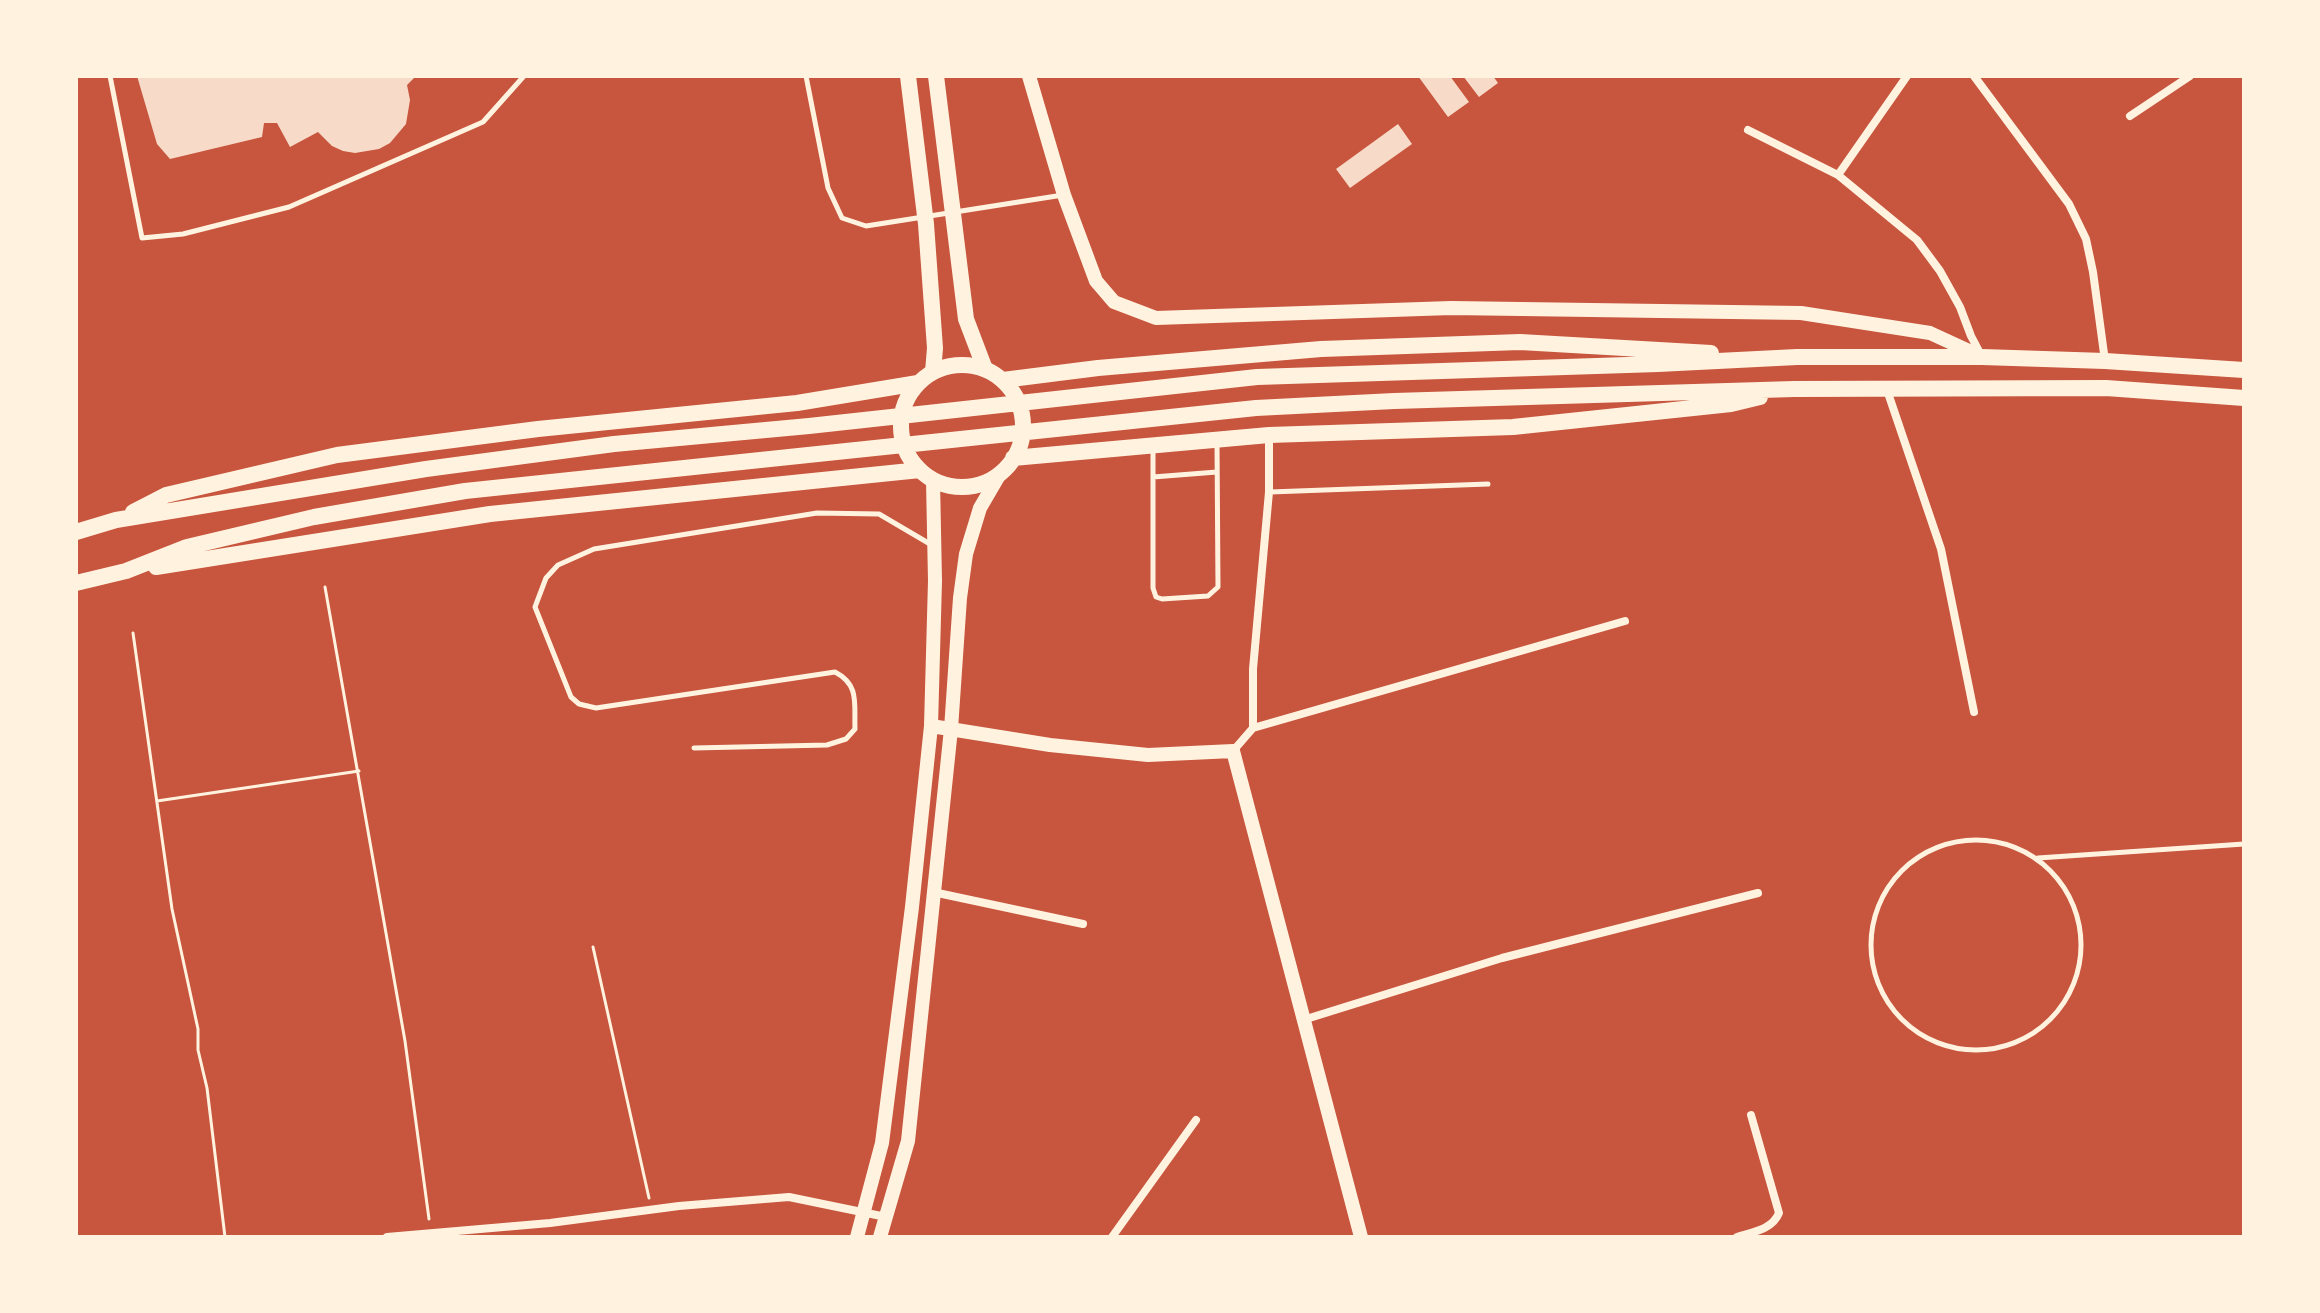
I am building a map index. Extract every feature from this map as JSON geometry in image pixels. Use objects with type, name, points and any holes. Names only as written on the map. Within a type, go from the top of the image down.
[{"type":"main road","points":[[908,76],[927,239],[935,348],[933,372]]},
{"type":"main road","points":[[936,76],[966,319],[985,369]]},
{"type":"main road","points":[[1029,76],[1064,195],[1096,281],[1114,302],[1156,318],[1451,308],[1801,313],[1930,333],[1982,357]]},
{"type":"main road","points":[[915,135],[944,129]]},
{"type":"main road","points":[[1003,380],[1098,368],[1321,349],[1520,342],[1797,357]]},
{"type":"main road","points":[[76,532],[116,520],[426,469],[614,444],[1257,377],[1797,357],[1982,357],[2244,370]]},
{"type":"main road","points":[[857,1237],[882,1143],[931,726],[934,547],[926,475],[906,450],[901,427],[905,404],[918,383],[933,372],[950,366],[968,365],[985,369],[1003,380],[1014,393],[1021,409],[1022,435],[1013,458],[980,508],[966,554],[908,1141],[880,1237]]},
{"type":"main road","points":[[116,520],[166,495],[337,455],[538,429],[797,403],[918,383]]},
{"type":"main road","points":[[126,571],[187,547],[314,517],[465,491],[1256,408],[1794,389],[2106,388],[2244,398]]},
{"type":"main road","points":[[1013,458],[1269,435],[1513,427],[1731,404],[1794,389]]},
{"type":"main road","points":[[76,583],[126,571],[490,514],[926,475],[950,485],[968,486],[985,482],[1001,472]]},
{"type":"main road","points":[[931,726],[1050,745],[1148,755],[1233,751],[1361,1237]]},
{"type":"street","points":[[1838,175],[1907,76]]},
{"type":"street","points":[[1974,76],[2069,204],[2086,239],[2105,361]]},
{"type":"street","points":[[2130,116],[2190,76]]},
{"type":"street","points":[[1748,130],[1838,175],[1917,240],[1947,283],[1982,357]]},
{"type":"street","points":[[1887,389],[1941,549],[1974,712]]},
{"type":"street","points":[[1253,728],[1253,669],[1269,492],[1269,435]]},
{"type":"street","points":[[1233,751],[1253,728],[1625,621]]},
{"type":"street","points":[[933,892],[1083,924]]},
{"type":"street","points":[[1303,1020],[1502,958],[1758,893]]},
{"type":"street","points":[[1737,1237],[1769,1226],[1779,1213],[1751,1115]]},
{"type":"street","points":[[1112,1237],[1196,1120]]},
{"type":"street","points":[[387,1237],[789,1197],[887,1217]]},
{"type":"lane","points":[[110,76],[142,238],[183,234],[289,207],[483,122],[524,76]]},
{"type":"lane","points":[[806,76],[828,188],[842,218],[866,226],[1064,195]]},
{"type":"lane","points":[[1153,446],[1153,588],[1156,597],[1208,596],[1218,587],[1217,441]]},
{"type":"lane","points":[[1153,477],[1217,472]]},
{"type":"lane","points":[[1269,492],[1488,484]]},
{"type":"lane","points":[[694,748],[827,745],[846,739],[855,729],[854,690],[846,678],[835,672],[596,708],[579,704],[571,697],[535,607],[546,578],[558,565],[594,549],[817,513],[879,514],[934,547]]},
{"type":"lane","points":[[2036,859],[2061,882],[2076,913],[2080,930],[2081,947],[2076,973],[2057,1011],[2030,1034],[1998,1047],[1964,1049],[1947,1046],[1916,1031],[1891,1007],[1882,992],[1874,968],[1871,942],[1873,925],[1885,892],[1907,866],[1937,848],[1970,840],[2005,844],[2036,859],[2244,844]]},
{"type":"path","points":[[325,587],[405,1041],[431,1232]]},
{"type":"path","points":[[133,633],[172,909],[198,1029],[198,1050],[207,1088],[225,1237]]},
{"type":"path","points":[[156,801],[359,771]]},
{"type":"path","points":[[593,947],[652,1210]]},
{"type":"building","points":[[137,76],[416,76],[407,85],[410,100],[406,124],[390,143],[379,149],[355,153],[343,151],[332,146],[318,132],[290,147],[277,123],[264,123],[262,137],[170,159],[157,144]]},
{"type":"building","points":[[1418,76],[1450,76],[1469,102],[1448,117]]},
{"type":"building","points":[[1463,76],[1493,76],[1498,83],[1479,97]]},
{"type":"building","points":[[1398,124],[1412,144],[1350,188],[1336,169]]}]
